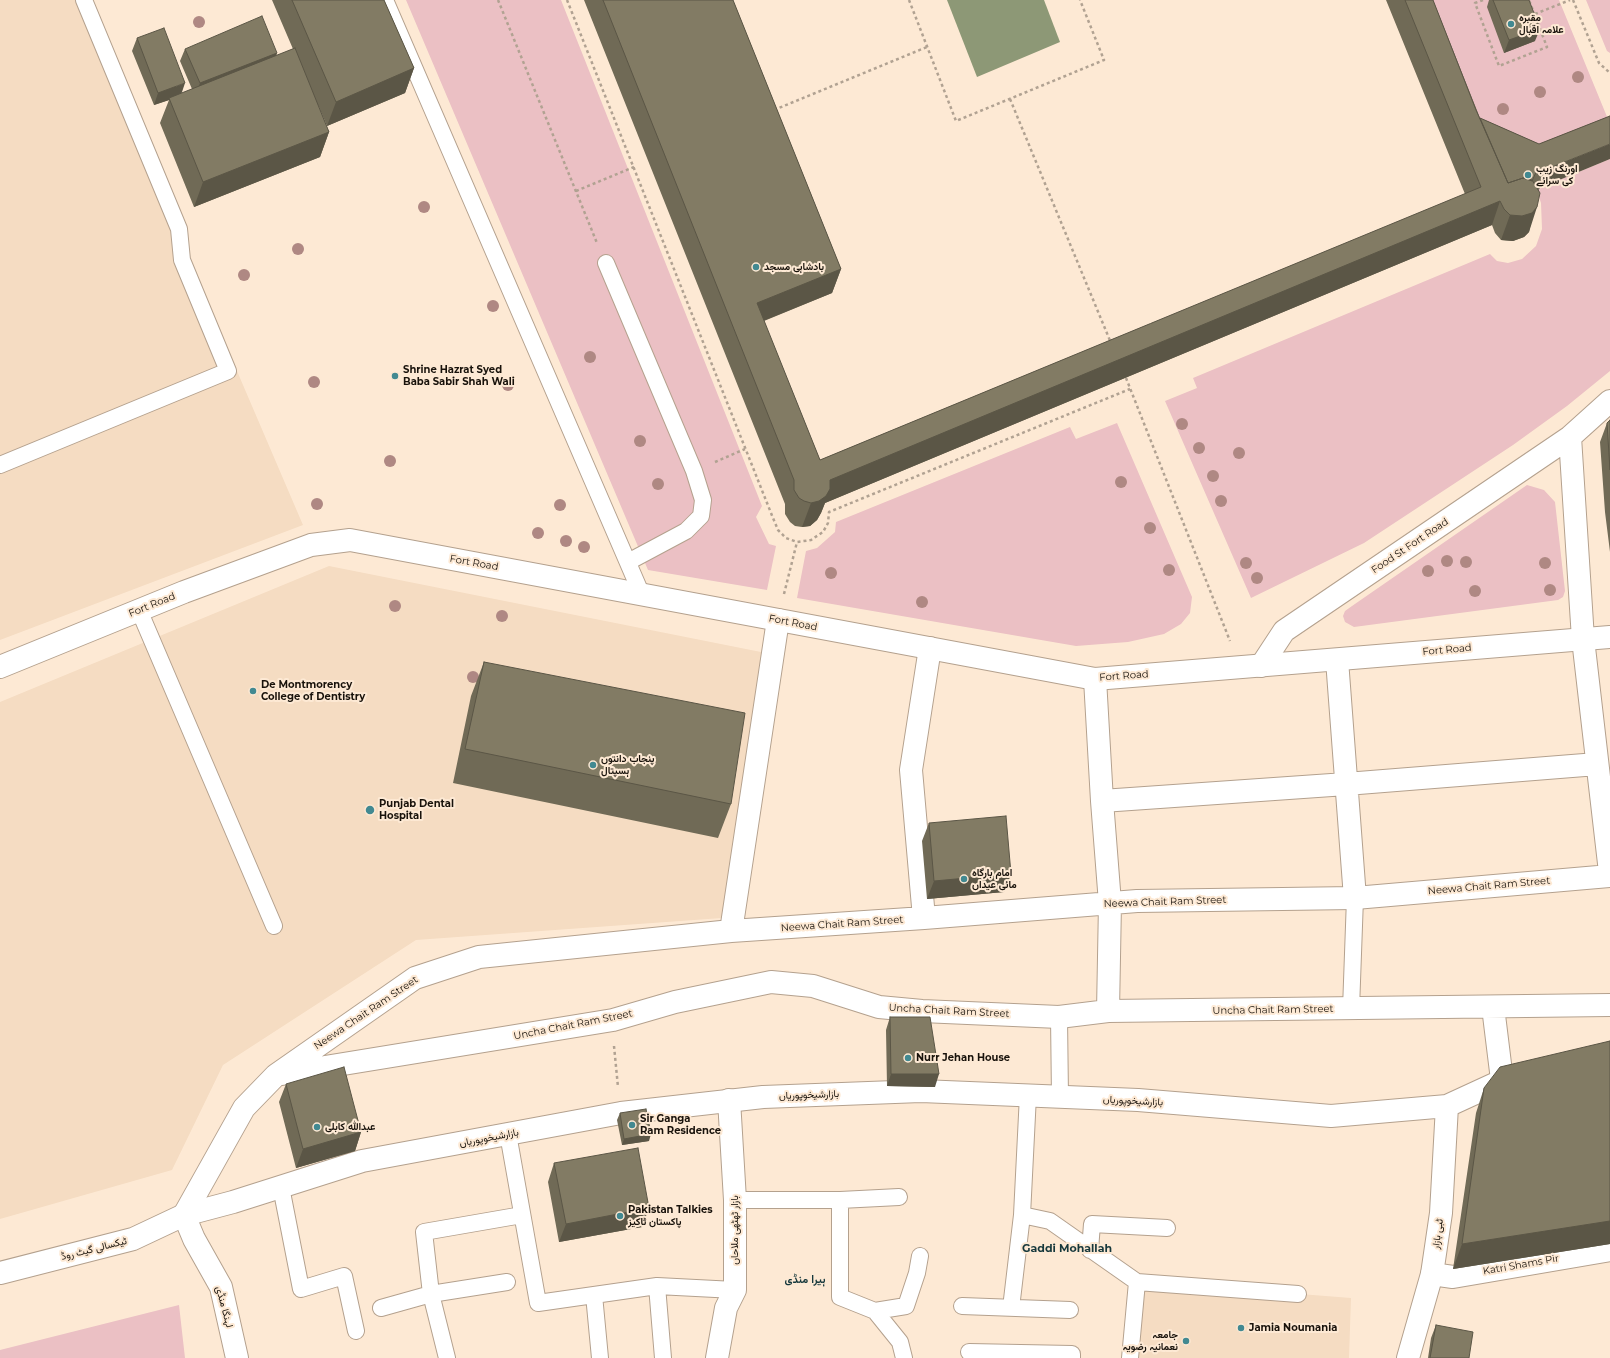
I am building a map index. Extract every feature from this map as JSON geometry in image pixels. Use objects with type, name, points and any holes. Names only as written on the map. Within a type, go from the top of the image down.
[{"type":"street","name":"Food St Fort Road","points":[[1251,666],[1284,631],[1570,437],[1610,401]]},
{"type":"street","points":[[1570,437],[1583,639],[1610,872]]},
{"type":"street","name":"Fort Road","points":[[0,667],[139,610],[311,545],[350,540],[1095,679],[1610,637]]},
{"type":"street","points":[[731,931],[778,620]]},
{"type":"street","points":[[924,918],[911,770],[930,648]]},
{"type":"street","points":[[1337,660],[1355,898]]},
{"type":"street","points":[[1095,679],[1110,903],[1108,1011]]},
{"type":"street","points":[[1102,801],[1346,784],[1597,764]]},
{"type":"street","name":"Neewa Chait Ram Street","points":[[184,1214],[244,1108],[276,1075],[415,978],[480,957],[731,931],[924,918],[1137,901],[1355,898],[1610,876]]},
{"type":"street","name":"Uncha Chait Ram Street","points":[[276,1075],[613,1020],[675,1002],[770,982],[813,986],[880,1007],[922,1011],[1059,1017],[1108,1011],[1610,1005]]},
{"type":"street","points":[[1493,1007],[1502,1080]]},
{"type":"street","name":"بازارشیخوپوریاں","points":[[184,1214],[233,1202],[362,1161],[621,1113],[729,1100],[921,1091],[1138,1100],[1331,1116],[1447,1106],[1488,1088],[1502,1080],[1528,1071]]},
{"type":"street","name":"بازار ٹھٹھی ملاحاں","points":[[717,1358],[726,1308],[735,1290],[735,1200],[729,1100]]},
{"type":"street","name":"ٹبی بازار","points":[[1408,1358],[1432,1274],[1441,1213],[1447,1106]]},
{"type":"street","name":"ٹیکسالی گیٹ روڈ","points":[[0,1273],[133,1239],[184,1214]]},
{"type":"street","name":"لہنگا منڈی","points":[[184,1214],[197,1245],[221,1287],[237,1358]]},
{"type":"street","name":"Katri Shams Pir","points":[[1432,1274],[1453,1277],[1610,1250]]},
{"type":"lane","points":[[0,465],[228,371],[182,260],[179,229],[84,0]]},
{"type":"lane","points":[[385,0],[641,594]]},
{"type":"lane","points":[[606,263],[694,471],[703,500],[701,516],[686,531],[628,562]]},
{"type":"lane","points":[[139,610],[274,926]]},
{"type":"lane","points":[[1351,1009],[1355,898]]},
{"type":"lane","points":[[1059,1017],[1060,1097]]},
{"type":"lane","points":[[1011,1308],[1022,1215],[1028,1095]]},
{"type":"lane","points":[[508,1134],[538,1303],[657,1286],[735,1290]]},
{"type":"lane","points":[[281,1187],[301,1289],[344,1276],[356,1331]]},
{"type":"lane","points":[[735,1200],[840,1200],[899,1197]]},
{"type":"lane","points":[[840,1200],[840,1297],[875,1312],[900,1342],[904,1358]]},
{"type":"lane","points":[[447,1358],[430,1294],[424,1232],[522,1215]]},
{"type":"lane","points":[[1022,1215],[1050,1221],[1137,1282],[1298,1294]]},
{"type":"lane","points":[[1090,1250],[1092,1224],[1167,1228]]},
{"type":"lane","points":[[875,1312],[906,1306],[917,1273],[920,1256]]},
{"type":"lane","points":[[381,1308],[430,1294],[507,1282]]},
{"type":"lane","points":[[1130,1358],[1137,1282]]},
{"type":"lane","points":[[657,1286],[663,1358]]},
{"type":"lane","points":[[594,1295],[600,1358]]},
{"type":"lane","points":[[962,1306],[1070,1310]]},
{"type":"lane","points":[[968,1352],[1042,1356],[1072,1354],[1072,1358]]},
{"type":"path","points":[[498,0],[606,263]]},
{"type":"path","points":[[567,0],[745,449],[778,530],[786,538],[797,542],[811,540],[823,532],[828,523],[829,512],[1130,389]]},
{"type":"path","points":[[909,0],[956,121],[1104,60],[1080,0]]},
{"type":"path","points":[[1483,0],[1475,3],[1499,66],[1547,47],[1529,0]]},
{"type":"path","points":[[1535,14],[1570,0]]},
{"type":"path","points":[[1573,0],[1599,63],[1610,73]]},
{"type":"path","points":[[768,113],[927,47]]},
{"type":"path","points":[[1010,99],[1111,344]]},
{"type":"path","points":[[576,191],[634,167]]},
{"type":"path","points":[[1126,378],[1251,666]]},
{"type":"path","points":[[694,471],[745,449]]},
{"type":"path","points":[[778,620],[797,542]]},
{"type":"path","points":[[613,1020],[614,1060],[621,1113]]},
{"type":"shaded area","points":[[0,0],[78,0],[303,525],[0,640]]},
{"type":"shaded area","points":[[406,0],[561,0],[762,506],[756,517],[769,544],[776,546],[767,590],[648,570]]},
{"type":"shaded area","points":[[947,0],[1044,0],[1060,42],[977,77]]},
{"type":"shaded area","points":[[1414,0],[1559,0],[1610,124],[1532,162],[1468,134]]},
{"type":"shaded area","points":[[1586,0],[1610,0],[1610,53],[1607,51]]},
{"type":"shaded area","points":[[1610,159],[1610,371],[1567,406],[1513,445],[1364,543],[1251,598],[1165,401],[1197,388],[1193,378],[1490,254],[1497,261],[1508,263],[1522,259],[1536,246],[1542,229],[1541,203],[1537,191],[1540,188]]},
{"type":"shaded area","points":[[1117,423],[1192,597],[1190,613],[1181,624],[1164,634],[1128,642],[1076,646],[797,598],[806,551],[817,548],[835,532],[836,522],[1070,427],[1076,439]]},
{"type":"shaded area","points":[[1527,485],[1544,490],[1555,502],[1565,591],[1563,597],[1558,600],[1354,627],[1345,622],[1343,616],[1345,611]]},
{"type":"shaded area","name":"Punjab Dental Hospital","points":[[329,566],[766,653],[722,918],[416,940],[223,1065],[172,1170],[0,1219],[0,702]]},
{"type":"shaded area","name":"Jamia Noumania","points":[[1135,1281],[1351,1298],[1349,1358],[1129,1358]]},
{"type":"shaded area","points":[[179,1305],[185,1358],[0,1358],[0,1350]]},
{"type":"building","points":[[292,0],[384,0],[414,68],[336,102]]},
{"type":"building","points":[[603,0],[733,0],[841,269],[757,303],[820,460],[1481,187],[1405,0],[1433,0],[1476,110],[1508,183],[1523,178],[1532,180],[1540,193],[1537,207],[1532,213],[1522,216],[1510,215],[1504,209],[1500,201],[830,480],[830,489],[826,496],[819,501],[811,503],[799,498],[794,490],[794,480]]},
{"type":"building","points":[[1493,0],[1529,0],[1540,29],[1509,40]]},
{"type":"building","points":[[262,16],[277,53],[200,83],[185,49]]},
{"type":"building","points":[[164,28],[185,83],[158,93],[137,38]]},
{"type":"building","points":[[295,48],[329,132],[203,182],[169,98]]},
{"type":"building","points":[[1610,116],[1610,144],[1547,169],[1543,172],[1537,170],[1532,181],[1523,178],[1508,183],[1480,118],[1539,144]]},
{"type":"building","points":[[1610,420],[1610,470],[1607,423]]},
{"type":"building","points":[[484,662],[745,713],[731,804],[465,749]]},
{"type":"building","name":"امام بارگاہ مائی عیداں","points":[[1006,816],[1011,874],[934,881],[929,823]]},
{"type":"building","name":"Nurr Jehan House","points":[[890,1017],[930,1017],[939,1074],[891,1074]]},
{"type":"building","points":[[1610,1041],[1610,1221],[1462,1244],[1484,1088],[1500,1067]]},
{"type":"building","name":"عبدﷲ کابلی","points":[[344,1067],[361,1132],[303,1149],[286,1084]]},
{"type":"building","name":"Sir Ganga Ram Residence","points":[[646,1109],[651,1134],[624,1139],[620,1113]]},
{"type":"building","points":[[638,1148],[649,1208],[566,1224],[554,1163]]},
{"type":"building","points":[[1436,1325],[1473,1332],[1469,1358],[1430,1358]]},
{"type":"place","name":"مقبرہ علامہ اقبال","points":[[1511,24]]},
{"type":"place","name":"اورنگ زیب کی سرائے","points":[[1528,175]]},
{"type":"place","name":"بادشاہی مسجد","points":[[756,267]]},
{"type":"place","name":"Shrine Hazrat Syed Baba Sabir Shah Wali","points":[[395,376]]},
{"type":"place","name":"De Montmorency College of Dentistry","points":[[253,691]]},
{"type":"place","name":"پنجاب دانتوں ہسپتال","points":[[593,765]]},
{"type":"place","name":"Punjab Dental Hospital","points":[[370,810]]},
{"type":"place","name":"امام بارگاہ مائی عیداں","points":[[964,879]]},
{"type":"place","name":"Nurr Jehan House","points":[[908,1058]]},
{"type":"place","name":"Sir Ganga Ram Residence","points":[[632,1125]]},
{"type":"place","name":"عبدﷲ کابلی","points":[[317,1127]]},
{"type":"place","name":"Pakistan Talkies پاکستان ٹاکیز","points":[[620,1216]]},
{"type":"place","name":"Jamia Noumania","points":[[1241,1328]]},
{"type":"place","name":"جامعہ نعمانیہ رضویہ","points":[[1186,1341]]},
{"type":"district","name":"Gaddi Mohallah","points":[[1067,1249]]},
{"type":"district","name":"ہیرا منڈی","points":[[805,1280]]}]
